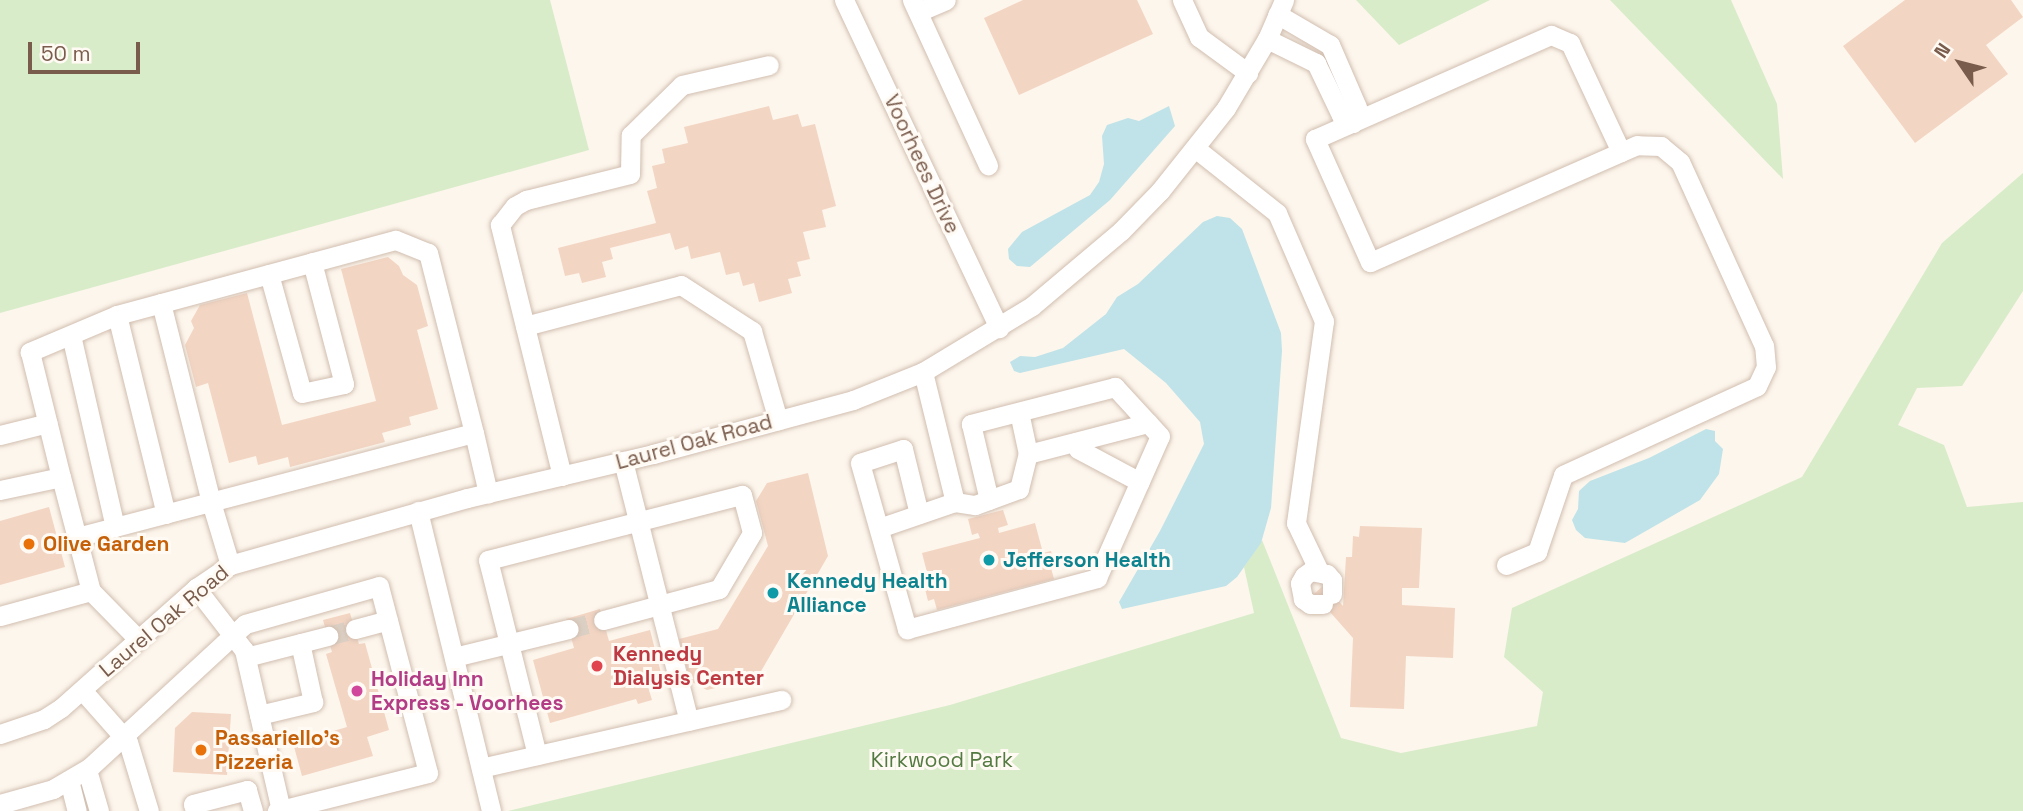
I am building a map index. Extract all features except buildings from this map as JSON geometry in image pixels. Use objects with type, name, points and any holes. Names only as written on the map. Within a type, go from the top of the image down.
[{"type":"street","points":[[946,0],[915,6],[988,165]]},
{"type":"street","points":[[1182,0],[1199,37],[1248,73]]},
{"type":"street","name":"Voorhees Drive","points":[[849,2],[999,328]]},
{"type":"street","points":[[1281,7],[1330,45],[1357,107],[1353,123]]},
{"type":"street","name":"Laurel Oak Road","points":[[0,734],[44,719],[82,690],[196,588],[230,565],[418,511],[623,461],[853,400],[923,372],[999,328],[1074,273],[1121,231],[1195,148],[1248,73],[1281,7]]},
{"type":"street","points":[[1506,565],[1537,552],[1563,474],[1757,386],[1766,367],[1764,346],[1680,162],[1672,153],[1649,144],[1621,152],[1370,262],[1315,139],[1551,35],[1570,43],[1621,152]]},
{"type":"street","points":[[1267,39],[1316,63],[1341,115],[1353,123]]},
{"type":"street","points":[[562,476],[500,225],[506,215],[526,200],[630,174],[631,135],[682,85],[769,65]]},
{"type":"street","points":[[1195,148],[1277,213],[1324,321],[1296,523],[1319,570],[1332,580],[1328,599],[1310,604],[1299,592],[1304,576],[1319,570]]},
{"type":"street","points":[[138,639],[91,591],[30,352],[117,315],[395,240],[428,253],[488,493]]},
{"type":"street","points":[[269,274],[302,393],[344,384],[312,262]]},
{"type":"street","points":[[525,326],[681,285],[752,331],[778,420]]},
{"type":"street","points":[[161,303],[211,502],[230,565]]},
{"type":"street","points":[[117,315],[166,514]]},
{"type":"street","points":[[71,335],[115,527]]},
{"type":"street","points":[[923,372],[955,502]]},
{"type":"street","points":[[919,514],[903,449],[860,463],[906,629],[1097,578],[1160,436],[1115,387],[971,424],[989,500]]},
{"type":"street","points":[[879,528],[955,502],[975,505],[1019,489],[1028,454],[1019,412]]},
{"type":"street","points":[[0,435],[48,423]]},
{"type":"street","points":[[1028,454],[1148,423]]},
{"type":"street","points":[[77,537],[474,433]]},
{"type":"street","points":[[1076,442],[1078,449],[1140,482]]},
{"type":"street","points":[[623,461],[689,721]]},
{"type":"street","points":[[0,490],[61,477]]},
{"type":"street","points":[[537,755],[488,561],[742,495],[752,533],[719,589],[603,620]]},
{"type":"street","points":[[418,511],[491,811]]},
{"type":"street","points":[[0,804],[53,789],[86,770],[123,736],[233,635],[245,624],[379,586],[428,773],[279,810],[246,657],[233,635],[196,588]]},
{"type":"street","points":[[0,616],[91,591]]},
{"type":"street","points":[[355,629],[388,620]]},
{"type":"street","points":[[454,657],[569,629]]},
{"type":"street","points":[[246,657],[328,636]]},
{"type":"street","points":[[259,715],[313,702],[300,643]]},
{"type":"street","points":[[82,690],[128,742],[149,811]]},
{"type":"street","points":[[481,768],[781,700]]},
{"type":"street","points":[[86,770],[99,811]]},
{"type":"street","points":[[69,780],[77,811]]},
{"type":"street","points":[[195,811],[193,804],[247,790],[253,811]]},
{"type":"green space","points":[[0,0],[550,0],[589,150],[0,313]]},
{"type":"green space","points":[[1356,0],[1490,0],[1399,45]]},
{"type":"green space","points":[[1610,0],[1731,0],[1777,104],[1783,179]]},
{"type":"green space","name":"Kirkwood Park","points":[[2023,173],[2023,291],[1962,386],[1917,388],[1898,425],[1944,445],[1967,507],[2023,502],[2023,811],[508,811],[950,705],[1254,613],[1244,567],[1262,540],[1341,738],[1401,753],[1537,726],[1543,692],[1504,657],[1512,608],[1802,477],[1942,243]]},
{"type":"water","points":[[1169,106],[1175,126],[1110,200],[1030,267],[1017,266],[1009,259],[1008,249],[1022,232],[1090,195],[1099,182],[1104,164],[1102,136],[1107,125],[1128,118],[1139,121]]},
{"type":"water","points":[[1217,216],[1230,218],[1242,229],[1281,333],[1271,508],[1261,543],[1237,577],[1226,586],[1122,609],[1119,602],[1160,531],[1204,444],[1200,422],[1166,383],[1124,349],[1020,373],[1014,371],[1010,362],[1020,356],[1035,357],[1063,348],[1106,314],[1117,297],[1138,284],[1203,222]]},
{"type":"water","points":[[1706,429],[1715,431],[1715,441],[1723,449],[1719,474],[1700,500],[1625,543],[1585,538],[1576,530],[1572,520],[1578,509],[1579,491],[1590,481],[1649,458]]},
{"type":"tunnel","points":[[569,629],[603,620]]},
{"type":"tunnel","points":[[328,636],[355,629]]},
{"type":"place","name":"Olive Garden","points":[[29,544]]},
{"type":"place","name":"Jefferson Health","points":[[989,560]]},
{"type":"place","name":"Kennedy Health Alliance","points":[[773,593]]},
{"type":"place","name":"Kennedy Dialysis Center","points":[[597,666]]},
{"type":"place","name":"Holiday Inn Express - Voorhees","points":[[357,691]]},
{"type":"place","name":"Passariello's Pizzeria","points":[[201,750]]}]
